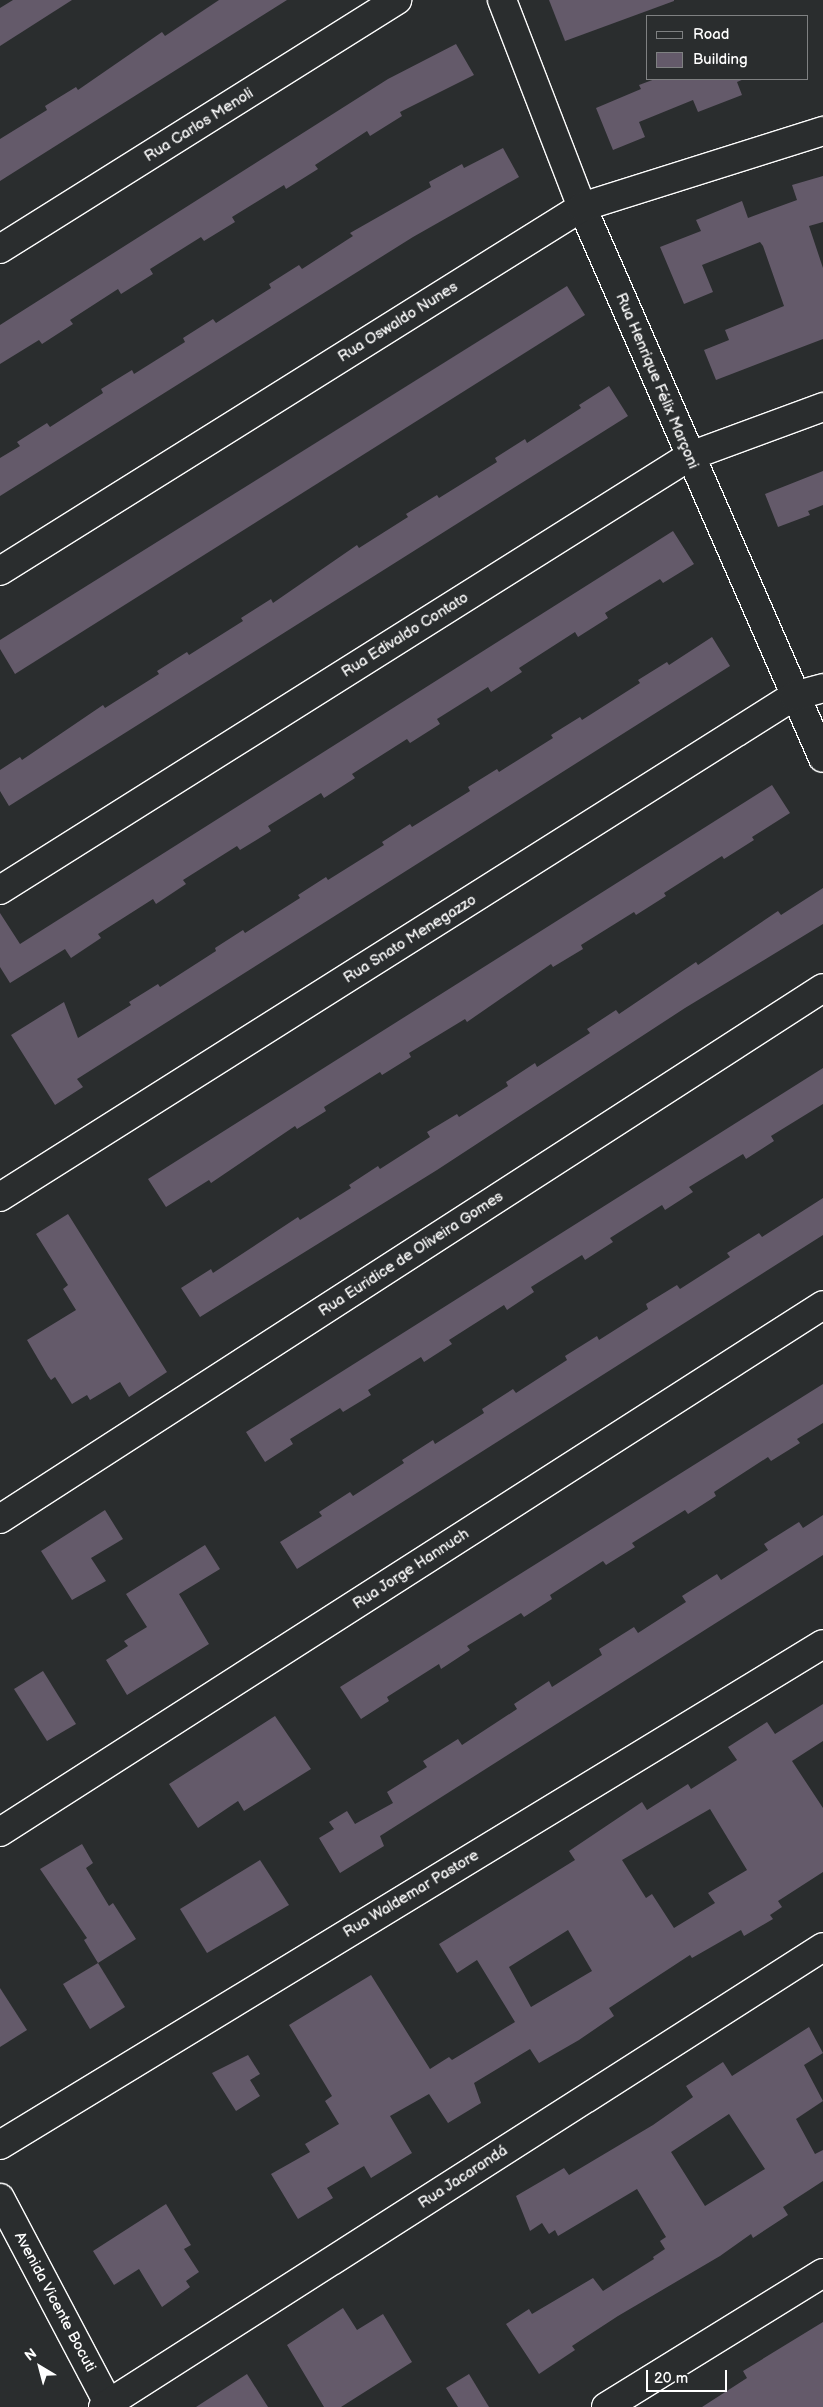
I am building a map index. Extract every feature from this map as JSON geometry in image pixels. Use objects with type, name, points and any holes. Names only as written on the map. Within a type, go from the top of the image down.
[{"type":"street","name":"Rua Carlos Menoli","points":[[0,249],[397,0]]},
{"type":"street","name":"Rua Henrique Félix Marçoni","points":[[502,0],[582,207],[794,696],[823,758]]},
{"type":"street","name":"Rua Oswaldo Nunes","points":[[0,571],[582,207],[823,131]]},
{"type":"street","name":"Rua Edivaldo Contato","points":[[0,890],[690,456],[823,407]]},
{"type":"street","name":"Rua Snato Menegazzo","points":[[0,1198],[794,696],[823,688]]},
{"type":"street","name":"Rua Euridice de Oliveira Gomes","points":[[0,1519],[823,988]]},
{"type":"street","name":"Rua Jorge Hannuch","points":[[0,1832],[823,1305]]},
{"type":"street","name":"Rua Waldemar Pastore","points":[[0,2145],[823,1644]]},
{"type":"street","name":"Rua Jacarandá","points":[[107,2406],[823,1947]]},
{"type":"street","name":"Avenida Vicente Bocuti","points":[[0,2198],[107,2406]]},
{"type":"street","points":[[606,2407],[823,2273]]},
{"type":"building","points":[[13,0],[72,0],[0,46],[0,8]]},
{"type":"building","points":[[219,0],[287,0],[0,181],[0,139],[47,110],[45,106],[76,87],[78,90],[162,32],[165,36]]},
{"type":"building","points":[[549,0],[674,0],[674,1],[565,41]]},
{"type":"building","points":[[456,44],[474,75],[400,112],[402,116],[370,136],[367,131],[315,165],[318,169],[286,189],[284,185],[232,217],[235,222],[204,241],[201,237],[150,269],[153,274],[121,294],[118,289],[70,320],[73,324],[42,344],[39,340],[0,364],[0,325],[388,79]]},
{"type":"building","points":[[652,80],[742,80],[737,82],[742,95],[698,112],[693,100],[639,122],[645,137],[613,150],[596,108],[641,89],[639,85]]},
{"type":"building","points":[[503,148],[519,177],[413,237],[0,496],[0,458],[20,446],[17,442],[47,423],[50,427],[103,393],[101,389],[132,370],[134,374],[185,342],[183,338],[213,319],[216,323],[271,288],[269,284],[299,265],[302,269],[353,236],[350,233],[431,187],[429,182],[462,164],[464,168]]},
{"type":"building","points":[[823,176],[823,222],[809,226],[823,268],[823,339],[716,380],[704,350],[729,340],[725,330],[784,306],[763,246],[760,242],[702,265],[713,292],[684,304],[660,247],[701,231],[696,220],[742,201],[748,218],[797,200],[792,185]]},
{"type":"building","points":[[567,286],[585,315],[15,674],[0,649],[0,640]]},
{"type":"building","points":[[609,386],[628,416],[9,806],[0,791],[0,770],[20,757],[22,760],[103,705],[105,708],[159,674],[157,671],[187,652],[189,655],[243,621],[241,618],[271,599],[273,603],[357,545],[359,548],[408,517],[406,514],[437,495],[439,498],[497,462],[495,458],[525,439],[527,443],[581,408],[579,405]]},
{"type":"building","points":[[823,471],[823,505],[808,511],[810,515],[778,527],[765,494]]},
{"type":"building","points":[[673,531],[694,564],[663,583],[660,579],[605,613],[608,618],[578,637],[575,632],[519,668],[522,672],[491,692],[488,687],[437,719],[440,724],[410,743],[407,739],[352,774],[355,778],[324,798],[321,793],[268,826],[271,831],[240,850],[237,846],[183,880],[186,884],[156,904],[153,899],[98,934],[101,938],[71,958],[65,949],[10,983],[0,967],[0,913],[20,944]]},
{"type":"building","points":[[712,637],[730,666],[77,1079],[83,1087],[55,1105],[11,1035],[64,1002],[78,1038],[131,1005],[129,1002],[158,984],[160,987],[216,951],[215,948],[243,930],[245,933],[300,898],[298,895],[326,877],[328,880],[384,845],[382,842],[410,824],[412,827],[470,791],[468,787],[497,769],[499,772],[553,738],[551,735],[580,717],[582,720],[640,683],[638,680],[667,662],[669,665]]},
{"type":"building","points":[[772,785],[790,813],[752,837],[754,840],[724,859],[722,856],[664,893],[666,896],[636,915],[634,912],[581,945],[583,949],[553,967],[551,964],[467,1022],[465,1019],[409,1053],[411,1057],[382,1075],[380,1072],[324,1107],[326,1111],[297,1129],[295,1126],[211,1183],[209,1180],[166,1207],[148,1179]]},
{"type":"building","points":[[823,888],[823,924],[685,1008],[437,1170],[200,1317],[181,1288],[211,1269],[213,1273],[298,1217],[300,1220],[351,1188],[349,1185],[378,1166],[380,1169],[430,1137],[427,1132],[457,1114],[459,1117],[508,1086],[506,1082],[535,1063],[537,1067],[590,1033],[587,1029],[616,1010],[619,1014],[696,962],[698,965],[778,911],[781,915]]},
{"type":"building","points":[[823,1068],[823,1104],[771,1136],[774,1141],[746,1159],[743,1154],[689,1187],[693,1192],[665,1210],[662,1205],[610,1238],[613,1242],[585,1260],[582,1255],[531,1287],[534,1292],[507,1310],[504,1305],[449,1340],[452,1344],[424,1362],[421,1357],[368,1390],[371,1395],[343,1412],[340,1408],[290,1439],[293,1444],[265,1462],[246,1432]]},
{"type":"building","points":[[823,1198],[823,1235],[297,1569],[280,1542],[322,1516],[319,1512],[350,1492],[353,1496],[404,1463],[402,1460],[433,1440],[435,1444],[484,1413],[482,1409],[513,1389],[516,1393],[567,1360],[565,1356],[597,1336],[599,1340],[648,1309],[646,1304],[677,1285],[680,1289],[730,1257],[727,1253],[759,1233],[762,1237]]},
{"type":"building","points":[[68,1214],[167,1372],[129,1397],[120,1382],[90,1400],[87,1395],[72,1404],[55,1377],[51,1380],[48,1376],[27,1340],[76,1310],[63,1289],[68,1285],[36,1234]]},
{"type":"building","points":[[823,1384],[823,1423],[797,1439],[800,1443],[771,1461],[768,1457],[714,1492],[716,1496],[688,1514],[685,1510],[632,1543],[635,1547],[606,1565],[603,1561],[550,1595],[552,1599],[524,1617],[521,1613],[467,1646],[470,1650],[441,1669],[439,1664],[387,1697],[389,1701],[361,1719],[340,1687]]},
{"type":"building","points":[[105,1510],[123,1539],[91,1558],[106,1581],[72,1600],[41,1551]]},
{"type":"building","points":[[823,1515],[823,1555],[380,1836],[384,1846],[340,1873],[319,1838],[334,1829],[329,1822],[347,1811],[355,1824],[393,1803],[387,1792],[427,1767],[423,1761],[458,1739],[462,1745],[517,1709],[514,1704],[549,1681],[552,1687],[602,1655],[599,1649],[634,1627],[638,1633],[686,1602],[682,1596],[717,1574],[721,1580],[768,1550],[764,1544],[799,1522],[803,1528]]},
{"type":"building","points":[[205,1545],[220,1569],[179,1594],[209,1644],[127,1695],[106,1660],[128,1646],[124,1641],[147,1627],[126,1594]]},
{"type":"building","points":[[43,1671],[76,1724],[47,1741],[14,1689]]},
{"type":"building","points":[[823,1704],[823,1741],[792,1761],[823,1808],[823,1872],[778,1901],[782,1907],[770,1915],[773,1919],[744,1936],[741,1930],[692,1958],[690,1955],[609,2008],[614,2016],[579,2040],[539,2063],[530,2049],[474,2083],[481,2103],[448,2123],[429,2094],[390,2116],[412,2153],[371,2178],[364,2166],[327,2188],[333,2198],[298,2219],[271,2174],[310,2152],[305,2144],[339,2124],[325,2101],[332,2096],[289,2025],[371,1975],[430,2069],[449,2057],[452,2060],[515,2022],[477,1960],[457,1973],[439,1944],[575,1860],[569,1851],[642,1802],[647,1810],[688,1784],[691,1789],[737,1760],[728,1747],[767,1722],[775,1734]],"holes":[[[710,1809],[747,1870],[708,1893],[715,1903],[674,1928],[652,1894],[646,1898],[622,1860]],[[568,1930],[592,1971],[531,2007],[509,1967]]]},
{"type":"building","points":[[275,1716],[311,1769],[244,1811],[238,1801],[198,1828],[169,1784]]},
{"type":"building","points":[[82,1844],[93,1863],[86,1868],[109,1906],[113,1903],[136,1939],[98,1963],[84,1940],[87,1938],[40,1869]]},
{"type":"building","points":[[260,1860],[289,1905],[207,1953],[180,1909]]},
{"type":"building","points":[[98,1963],[125,2007],[90,2029],[63,1984]]},
{"type":"building","points":[[0,1988],[27,2030],[0,2047]]},
{"type":"building","points":[[809,2027],[823,2053],[804,2065],[823,2101],[796,2119],[815,2154],[823,2150],[823,2181],[783,2207],[788,2215],[753,2238],[751,2234],[720,2256],[618,2316],[572,2346],[575,2350],[539,2374],[506,2324],[529,2309],[532,2314],[593,2278],[603,2291],[654,2259],[653,2257],[665,2249],[660,2241],[666,2237],[637,2189],[558,2236],[555,2230],[549,2234],[542,2223],[530,2231],[516,2196],[564,2168],[569,2175],[653,2125],[693,2097],[686,2086],[723,2062],[732,2076]],"holes":[[[729,2114],[765,2169],[705,2206],[671,2152]]]},
{"type":"building","points":[[248,2055],[260,2074],[250,2080],[260,2096],[236,2111],[212,2073]]},
{"type":"building","points":[[166,2204],[191,2245],[184,2249],[199,2272],[186,2281],[190,2287],[162,2307],[139,2269],[114,2285],[93,2251]]},
{"type":"building","points":[[343,2308],[357,2330],[383,2314],[412,2362],[341,2407],[324,2407],[287,2345]]},
{"type":"building","points":[[823,2322],[823,2407],[702,2407],[747,2378],[743,2371]]},
{"type":"building","points":[[247,2374],[268,2407],[196,2407]]},
{"type":"building","points":[[469,2374],[489,2407],[458,2407],[446,2388]]}]
